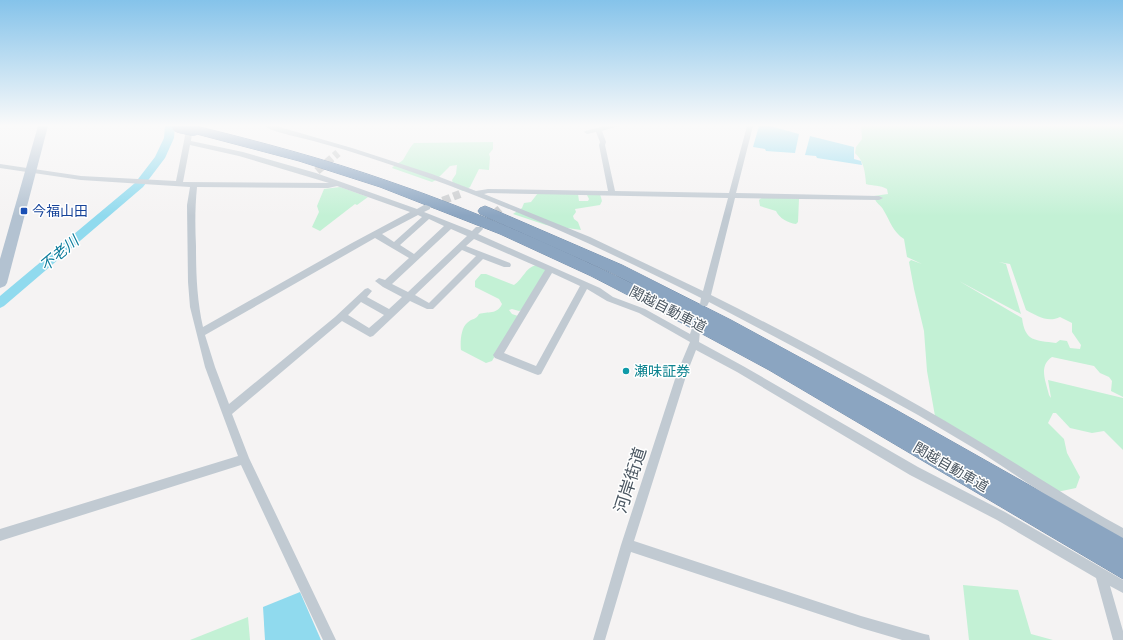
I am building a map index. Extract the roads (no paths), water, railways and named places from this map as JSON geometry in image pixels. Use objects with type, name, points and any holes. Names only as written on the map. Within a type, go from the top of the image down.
[{"type":"highway","name":"関越自動車道","points":[[299,156],[412,194],[479,220],[609,279],[717,334],[784,371],[1123,568]]},
{"type":"highway","name":"関越自動車道","points":[[327,156],[353,163],[494,215],[617,269],[771,349],[1123,550]]},
{"type":"main road","points":[[0,283],[35,156]]},
{"type":"street","points":[[179,184],[184,156]]},
{"type":"street","points":[[246,156],[315,173],[337,184],[450,225],[476,232],[550,269],[597,290],[610,299],[642,311],[694,338],[914,472],[1001,516],[1123,587]]},
{"type":"street","points":[[372,156],[477,193],[502,207],[568,230],[896,398],[1017,470],[1038,485],[1123,534]]},
{"type":"street","points":[[604,156],[612,192]]},
{"type":"street","points":[[706,300],[742,156]]},
{"type":"street","points":[[0,166],[30,172],[145,183],[328,186],[337,184]]},
{"type":"street","points":[[194,184],[191,205],[192,282],[194,308],[200,334],[210,367],[244,459],[330,640]]},
{"type":"street","points":[[477,193],[488,190],[518,192],[612,192],[879,198]]},
{"type":"street","points":[[460,194],[468,191]]},
{"type":"street","points":[[502,207],[518,192]]},
{"type":"street","points":[[200,334],[375,234],[427,207]]},
{"type":"street","points":[[394,246],[428,216]]},
{"type":"street","points":[[450,225],[415,258],[383,283],[430,307],[481,256]]},
{"type":"street","points":[[341,316],[370,333],[476,232]]},
{"type":"street","points":[[375,234],[415,258]]},
{"type":"street","points":[[461,247],[507,265]]},
{"type":"street","points":[[550,269],[498,355],[538,371],[585,285]]},
{"type":"street","points":[[227,412],[341,316],[368,291]]},
{"type":"street","points":[[361,298],[390,314]]},
{"type":"street","name":"河岸街道","points":[[598,640],[626,545],[694,338]]},
{"type":"street","points":[[0,535],[244,459]]},
{"type":"street","points":[[626,545],[823,610],[924,640]]},
{"type":"street","points":[[1101,574],[1119,640]]},
{"type":"water","points":[[815,156],[854,156],[854,159],[861,161],[862,165],[817,158]]},
{"type":"water","points":[[300,592],[321,640],[265,640],[263,607]]},
{"type":"waterway","name":"不老川","points":[[0,303],[139,185],[161,156]]},
{"type":"tunnel","points":[[317,171],[335,156]]},
{"type":"tunnel","points":[[432,205],[460,194]]},
{"type":"tunnel","points":[[488,219],[500,209]]},
{"type":"place","name":"今福山田","points":[[24,211]]},
{"type":"place","name":"瀬味証券","points":[[626,371]]}]
